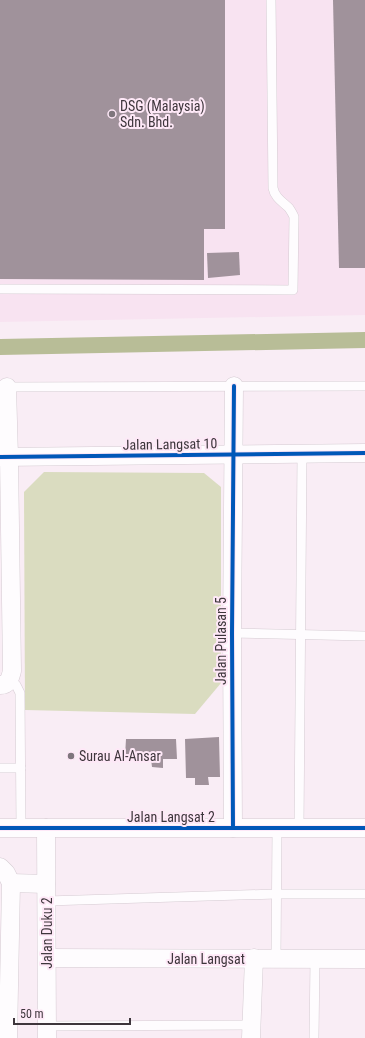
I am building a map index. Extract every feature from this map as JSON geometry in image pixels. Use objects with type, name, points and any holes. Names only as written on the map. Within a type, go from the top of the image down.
[{"type":"street","name":"Jalan Pulasan 5","points":[[234,386],[232,633],[234,828]]},
{"type":"street","points":[[4,387],[12,671],[5,682]]},
{"type":"street","name":"Jalan Langsat 10","points":[[5,457],[365,453]]},
{"type":"street","name":"Jalan Langsat 2","points":[[0,828],[365,828]]},
{"type":"street","name":"Jalan Duku 2","points":[[46,828],[47,1032]]},
{"type":"street","points":[[0,867],[6,873],[11,883],[8,1038]]},
{"type":"street","points":[[11,883],[47,893]]},
{"type":"street","name":"Jalan Langsat","points":[[47,958],[365,959]]},
{"type":"street","points":[[251,1031],[254,958]]},
{"type":"lane","points":[[0,290],[293,290],[294,217],[290,210],[276,196],[273,188],[271,0]]},
{"type":"lane","points":[[4,387],[365,386]]},
{"type":"lane","points":[[299,828],[302,454]]},
{"type":"lane","points":[[232,633],[365,636]]},
{"type":"lane","points":[[5,682],[16,685],[20,693],[21,828]]},
{"type":"lane","points":[[0,768],[21,768]]},
{"type":"lane","points":[[276,959],[277,828]]},
{"type":"lane","points":[[47,893],[365,894]]},
{"type":"lane","points":[[314,1038],[315,959]]},
{"type":"lane","points":[[47,1032],[251,1031]]},
{"type":"shaded area","points":[[0,0],[365,0],[365,315],[0,322]]},
{"type":"green space","points":[[44,472],[204,473],[221,487],[221,683],[195,714],[25,710],[24,492]]},
{"type":"building","name":"DSG (Malaysia) Sdn. Bhd.","points":[[0,0],[225,0],[225,229],[204,229],[204,280],[0,279]]},
{"type":"building","points":[[333,0],[365,0],[365,268],[339,268]]},
{"type":"building","points":[[239,252],[240,275],[208,278],[207,253]]},
{"type":"building","points":[[219,737],[220,777],[208,777],[209,785],[195,785],[195,778],[186,778],[185,739]]},
{"type":"building","points":[[126,739],[176,739],[177,759],[163,759],[163,768],[152,767],[151,759],[125,756]]},
{"type":"waterway","points":[[0,347],[365,340]]},
{"type":"cycle path","points":[[233,828],[232,633],[234,386]]},
{"type":"cycle path","points":[[0,457],[365,453]]},
{"type":"cycle path","points":[[0,828],[365,828]]},
{"type":"place","name":"DSG (Malaysia) Sdn. Bhd.","points":[[112,114]]},
{"type":"place","name":"Surau Al-Ansar","points":[[71,756]]}]
